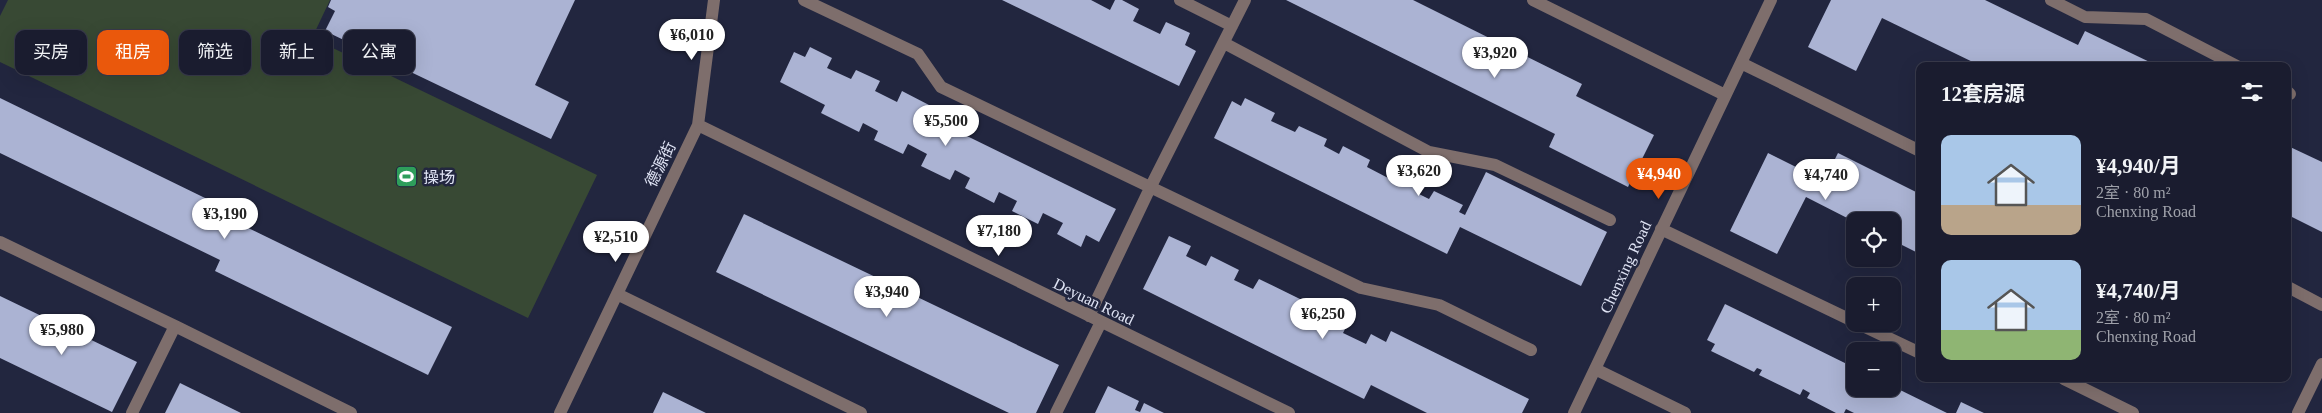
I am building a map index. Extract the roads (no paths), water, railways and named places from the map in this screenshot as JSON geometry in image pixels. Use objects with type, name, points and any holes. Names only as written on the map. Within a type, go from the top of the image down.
[{"type":"street","name":"德源街","points":[[560,413],[698,125],[714,0]]},
{"type":"street","points":[[804,0],[918,54],[941,86],[1361,288],[1439,305],[1531,350]]},
{"type":"street","points":[[1180,0],[1232,26]]},
{"type":"street","points":[[1056,413],[1151,186],[1245,0]]},
{"type":"street","points":[[1533,0],[1725,95]]},
{"type":"street","name":"Chenxing Road","points":[[1574,413],[1771,0]]},
{"type":"street","points":[[2051,0],[2085,16],[2146,19],[2229,62]]},
{"type":"street","points":[[1224,43],[1429,152],[1495,165],[1610,220]]},
{"type":"street","points":[[1741,63],[1916,149]]},
{"type":"street","name":"Deyuan Road","points":[[698,125],[1289,413]]},
{"type":"street","points":[[1661,230],[1846,318]]},
{"type":"street","points":[[0,242],[351,413]]},
{"type":"street","points":[[2291,289],[2322,305]]},
{"type":"street","points":[[617,294],[861,413]]},
{"type":"street","points":[[132,413],[175,326]]},
{"type":"street","points":[[1876,332],[1916,351]]},
{"type":"street","points":[[2298,413],[2322,364]]},
{"type":"street","points":[[1595,368],[1686,413]]},
{"type":"street","points":[[2070,382],[2133,413]]},
{"type":"place","name":"操场","points":[[407,177]]}]
